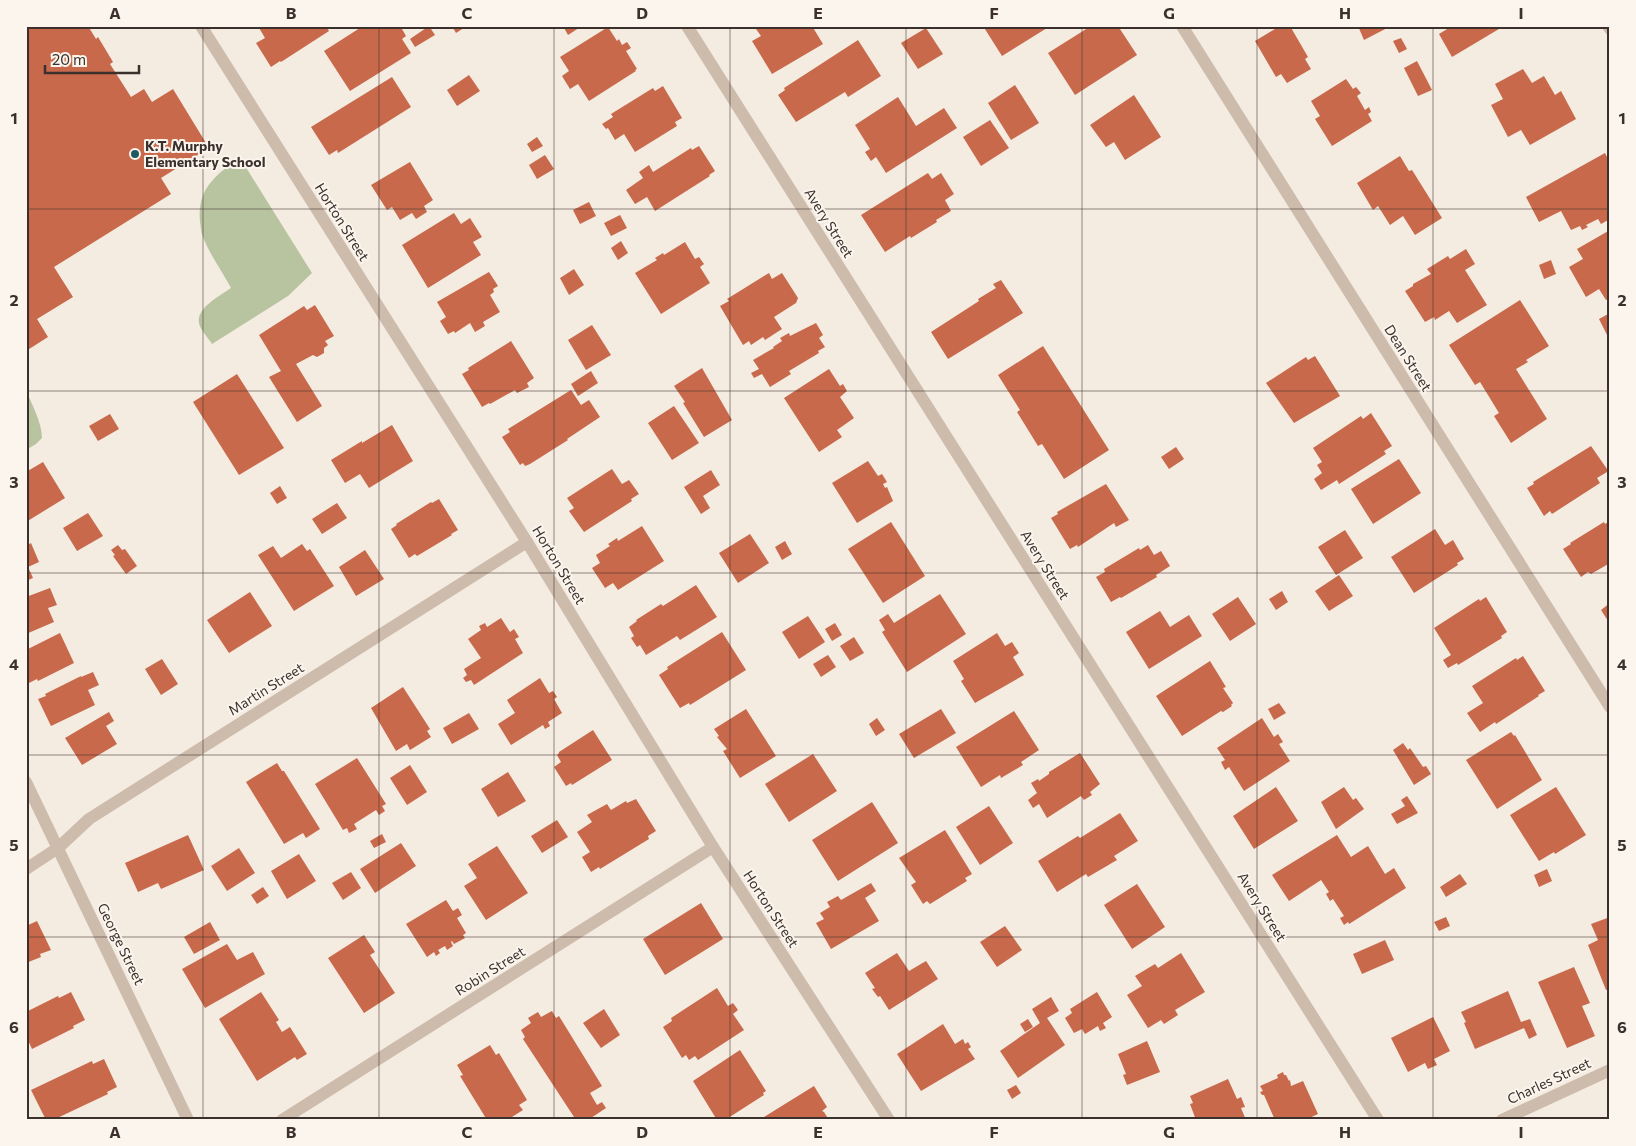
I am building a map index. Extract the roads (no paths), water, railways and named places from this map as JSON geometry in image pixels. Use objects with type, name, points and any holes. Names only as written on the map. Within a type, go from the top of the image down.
[{"type":"street","name":"Horton Street","points":[[201,26],[527,542],[713,847],[889,1120]]},
{"type":"street","name":"Avery Street","points":[[687,26],[1378,1120]]},
{"type":"street","name":"Dean Street","points":[[1182,26],[1610,706]]},
{"type":"street","name":"Martin Street","points":[[26,869],[58,848],[89,819],[527,542]]},
{"type":"street","name":"George Street","points":[[26,782],[188,1120]]},
{"type":"street","name":"Robin Street","points":[[282,1120],[713,847]]},
{"type":"street","name":"Charles Street","points":[[1502,1120],[1610,1070]]},
{"type":"place","name":"K.T. Murphy Elementary School","points":[[135,154]]}]
